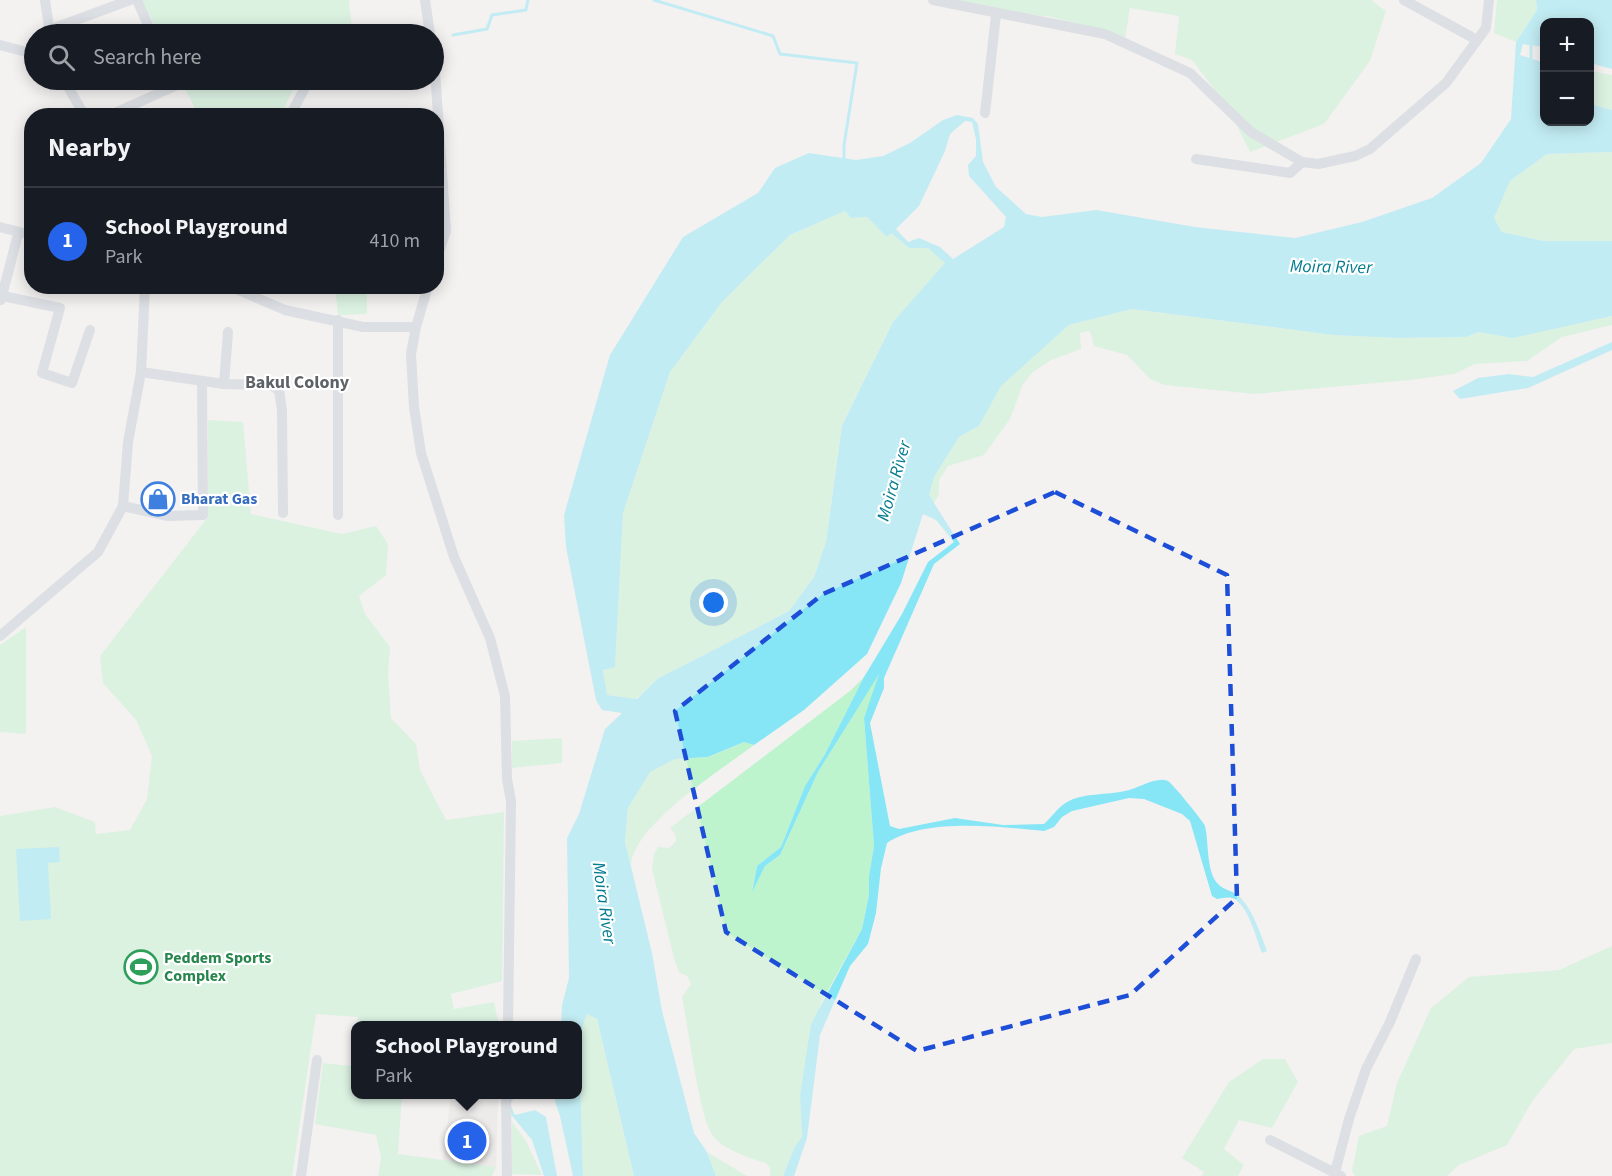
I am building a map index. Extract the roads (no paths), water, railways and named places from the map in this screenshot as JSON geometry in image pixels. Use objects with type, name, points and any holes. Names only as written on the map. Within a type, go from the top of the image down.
[{"type":"street","points":[[45,0],[49,24]]},
{"type":"street","points":[[70,24],[130,0]]},
{"type":"street","points":[[137,0],[148,24]]},
{"type":"street","points":[[425,0],[429,24]]},
{"type":"street","points":[[933,0],[996,15],[1045,20],[1105,34],[1190,73],[1251,132],[1302,162],[1318,164],[1355,156],[1370,149],[1446,83],[1486,28],[1489,0]]},
{"type":"street","points":[[1404,0],[1477,40]]},
{"type":"street","points":[[986,113],[996,15]]},
{"type":"street","points":[[0,45],[24,51]]},
{"type":"street","points":[[72,90],[81,108]]},
{"type":"street","points":[[126,108],[166,90]]},
{"type":"street","points":[[294,108],[304,90]]},
{"type":"street","points":[[436,90],[438,108]]},
{"type":"street","points":[[1196,159],[1290,173],[1302,162]]},
{"type":"street","points":[[444,202],[446,231],[444,237]]},
{"type":"street","points":[[0,227],[24,234]]},
{"type":"street","points":[[18,234],[1,299],[60,308],[42,373],[72,383],[90,330]]},
{"type":"street","points":[[0,636],[98,552],[123,506],[128,442],[141,372],[145,294]]},
{"type":"street","points":[[248,294],[285,309],[363,327],[416,327]]},
{"type":"street","points":[[426,294],[416,327],[412,364],[421,453],[454,557],[490,638],[505,696],[507,779],[511,801],[508,1021]]},
{"type":"street","points":[[338,320],[338,515]]},
{"type":"street","points":[[224,384],[228,332]]},
{"type":"street","points":[[141,372],[224,384],[270,386],[279,390],[282,410],[283,513]]},
{"type":"street","points":[[123,506],[168,516],[203,515],[202,381]]},
{"type":"street","points":[[1270,1140],[1337,1175],[1348,1119],[1366,1069],[1390,1022],[1416,959]]},
{"type":"street","points":[[301,1176],[317,1060]]},
{"type":"street","points":[[506,1099],[507,1176]]},
{"type":"water","name":"Moira River","points":[[1536,0],[1612,0],[1612,69],[1594,64],[1594,18],[1540,18],[1540,46],[1523,44],[1520,55],[1540,62],[1540,126],[1594,126],[1594,105],[1612,110],[1612,152],[1547,154],[1510,181],[1494,218],[1502,232],[1544,241],[1612,241],[1612,316],[1513,338],[1479,332],[1466,337],[1398,338],[1333,335],[1132,309],[1069,325],[1001,386],[979,426],[959,437],[934,477],[929,495],[960,544],[934,564],[884,678],[884,688],[870,723],[890,826],[899,829],[955,818],[1003,825],[1044,824],[1073,799],[1130,790],[1158,780],[1168,781],[1205,826],[1214,879],[1220,886],[1238,896],[1246,904],[1267,951],[1262,953],[1249,918],[1236,900],[1217,899],[1212,896],[1190,821],[1182,814],[1144,799],[1129,798],[1072,811],[1062,817],[1054,827],[1044,831],[963,826],[921,830],[903,835],[887,843],[881,868],[876,913],[868,944],[850,966],[820,1035],[807,1138],[794,1176],[783,1176],[794,1148],[802,1137],[800,1096],[811,1024],[862,929],[869,895],[869,876],[874,846],[864,718],[879,674],[818,772],[780,855],[765,866],[752,892],[757,866],[781,847],[805,786],[825,754],[864,677],[902,614],[928,562],[954,542],[936,520],[923,514],[901,583],[867,654],[804,710],[754,745],[744,742],[708,757],[675,759],[650,772],[628,808],[625,842],[652,953],[662,1011],[694,1133],[707,1152],[716,1176],[634,1176],[597,1019],[587,1014],[582,1028],[582,1021],[561,1021],[562,1005],[569,978],[567,838],[579,814],[605,729],[622,713],[602,710],[596,700],[566,547],[564,515],[610,355],[683,237],[758,193],[775,168],[809,153],[856,160],[883,156],[910,143],[943,120],[957,115],[973,118],[978,124],[983,162],[996,187],[1026,214],[1042,217],[1096,210],[1195,227],[1295,238],[1362,222],[1432,198],[1481,163],[1511,119],[1516,42],[1537,10]],"holes":[[[965,121],[972,122],[976,139],[976,156],[968,165],[969,176],[1006,217],[1004,227],[953,259],[940,247],[919,238],[908,242],[896,229],[919,206],[945,151],[950,134]],[[845,211],[851,218],[867,217],[887,237],[891,233],[909,248],[928,248],[945,263],[893,322],[842,425],[826,542],[814,577],[789,611],[657,679],[637,699],[607,695],[603,670],[615,667],[623,513],[670,372],[722,302],[790,235]]]},
{"type":"water","points":[[1612,342],[1612,350],[1528,388],[1460,399],[1453,391],[1478,378],[1509,374],[1533,377]]},
{"type":"water","points":[[59,847],[60,862],[48,863],[51,919],[20,921],[16,849]]},
{"type":"water","points":[[513,1099],[510,1104],[515,1115],[535,1110],[546,1117],[557,1176],[544,1176],[532,1140],[508,1111],[508,1100]]},
{"type":"water","points":[[554,1099],[581,1099],[583,1176],[573,1176]]},
{"type":"waterway","points":[[453,35],[487,29],[492,15],[526,10],[528,0]]},
{"type":"waterway","points":[[654,0],[773,36],[780,54],[857,63],[844,145],[844,159]]},
{"type":"waterway","points":[[1531,43],[1531,61]]},
{"type":"place","name":"Bharat Gas","points":[[158,499]]},
{"type":"place","name":"Peddem Sports Complex","points":[[141,967]]},
{"type":"place","name":"School Playground","points":[[467,1141]]},
{"type":"district","name":"Bakul Colony","points":[[297,382]]}]
